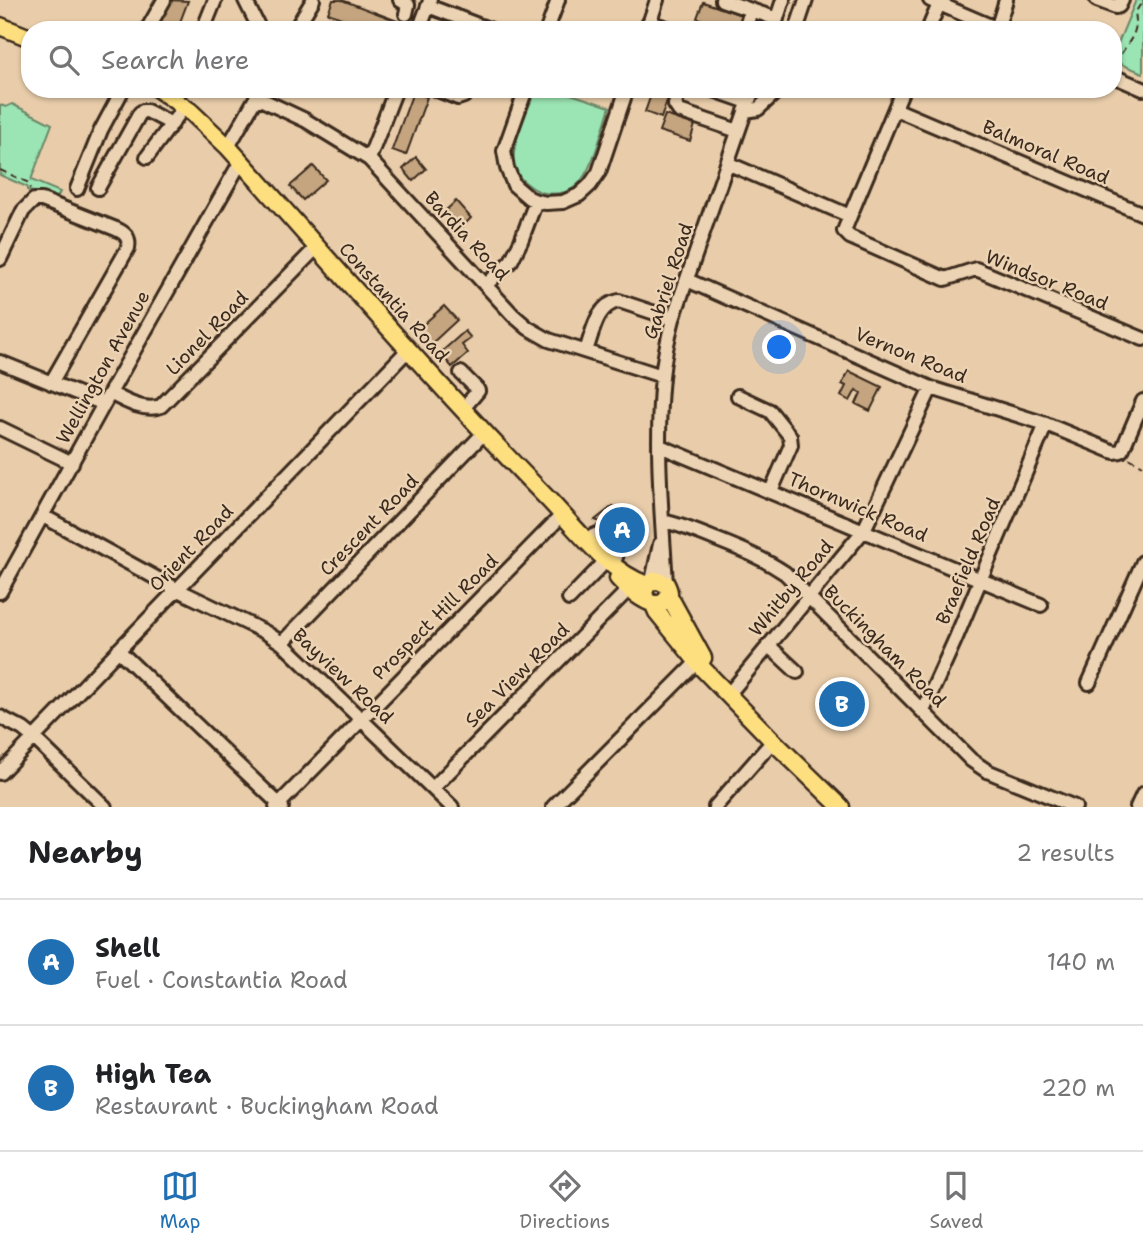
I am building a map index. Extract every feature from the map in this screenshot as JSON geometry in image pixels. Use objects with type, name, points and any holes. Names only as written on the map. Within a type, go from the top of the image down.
[{"type":"main road","points":[[0,27],[21,35]]},
{"type":"main road","name":"Constantia Road","points":[[180,99],[228,146],[484,434],[590,543],[629,578],[656,592]]},
{"type":"main road","name":"Constantia Road","points":[[612,560],[629,589],[656,592]]},
{"type":"main road","points":[[656,592],[657,612],[697,663],[841,807]]},
{"type":"main road","points":[[656,592],[698,649],[710,676]]},
{"type":"street","points":[[152,21],[164,0]]},
{"type":"street","points":[[207,21],[215,0]]},
{"type":"street","points":[[245,0],[256,21]]},
{"type":"street","points":[[300,21],[313,0]]},
{"type":"street","points":[[400,0],[408,5],[406,14]]},
{"type":"street","points":[[550,21],[558,0]]},
{"type":"street","points":[[650,21],[657,0]]},
{"type":"street","points":[[722,0],[751,10],[770,21]]},
{"type":"street","points":[[776,21],[783,0]]},
{"type":"street","points":[[799,21],[806,0]]},
{"type":"street","points":[[1001,21],[1006,0]]},
{"type":"street","points":[[1097,0],[1115,7],[1122,0]]},
{"type":"street","points":[[930,21],[935,2],[980,21]]},
{"type":"street","points":[[422,21],[429,3],[470,21]]},
{"type":"street","points":[[748,21],[751,10]]},
{"type":"street","points":[[1122,80],[1143,89]]},
{"type":"street","points":[[77,189],[101,130],[118,98]]},
{"type":"street","points":[[228,146],[256,98]]},
{"type":"street","name":"Bardia Road","points":[[268,98],[369,159],[528,328],[549,340],[662,376]]},
{"type":"street","points":[[369,159],[393,98]]},
{"type":"street","points":[[523,98],[504,151],[507,168],[514,185],[529,198],[546,203],[563,202],[579,195],[590,185],[599,172],[624,98]]},
{"type":"street","points":[[677,98],[675,105],[679,111],[738,131]]},
{"type":"street","points":[[733,98],[758,109],[770,98]]},
{"type":"street","name":"Gabriel Road","points":[[656,592],[663,527],[660,446],[662,376],[673,318],[749,98]]},
{"type":"street","points":[[727,163],[850,216],[899,98]]},
{"type":"street","points":[[148,158],[172,124],[180,99]]},
{"type":"street","name":"Balmoral Road","points":[[895,109],[1143,214]]},
{"type":"street","points":[[98,188],[140,113],[147,111],[172,124]]},
{"type":"street","name":"Wellington Avenue","points":[[0,592],[6,568],[43,516],[241,161]]},
{"type":"street","points":[[0,259],[23,211],[34,200],[42,200],[116,229],[127,236],[128,248],[51,383]]},
{"type":"street","points":[[486,285],[511,261],[536,201]]},
{"type":"street","name":"Windsor Road","points":[[850,216],[844,230],[850,237],[946,279],[976,269],[1143,340]]},
{"type":"street","name":"Lionel Road","points":[[107,399],[155,408],[161,406],[317,247]]},
{"type":"street","name":"Vernon Road","points":[[687,279],[931,388],[1046,424],[1106,450],[1122,450]]},
{"type":"street","points":[[586,351],[598,315],[613,302],[619,301],[673,318]]},
{"type":"street","name":"Orient Road","points":[[0,773],[408,350]]},
{"type":"street","points":[[0,362],[51,383],[107,399]]},
{"type":"street","points":[[461,373],[478,391],[462,410]]},
{"type":"street","name":"Whitby Road","points":[[728,695],[864,530],[931,388]]},
{"type":"street","points":[[738,396],[771,411],[790,436],[791,446],[771,491]]},
{"type":"street","points":[[1122,450],[1143,401]]},
{"type":"street","name":"Braefield Road","points":[[923,711],[1046,424]]},
{"type":"street","points":[[0,428],[72,463]]},
{"type":"street","name":"Crescent Road","points":[[282,643],[484,434]]},
{"type":"street","name":"Thornwick Road","points":[[660,446],[1041,605]]},
{"type":"street","name":"Prospect Hill Road","points":[[279,806],[563,514]]},
{"type":"street","name":"Bayview Road","points":[[43,516],[282,643],[452,807]]},
{"type":"street","name":"Buckingham Road","points":[[663,527],[687,527],[750,553],[785,573],[971,760],[986,771],[1075,807]]},
{"type":"street","points":[[590,543],[600,533],[611,536]]},
{"type":"street","points":[[569,599],[612,560]]},
{"type":"street","points":[[1089,683],[1143,562]]},
{"type":"street","name":"Sea View Road","points":[[433,788],[629,589]]},
{"type":"street","points":[[768,645],[797,672]]},
{"type":"street","points":[[118,650],[279,806]]},
{"type":"street","points":[[553,807],[697,663]]},
{"type":"street","points":[[0,717],[34,738],[105,807]]},
{"type":"street","points":[[715,807],[773,741]]},
{"type":"street","points":[[1138,807],[1143,794]]},
{"type":"path","points":[[1122,52],[1138,23],[1135,13],[1143,0]]},
{"type":"path","points":[[0,170],[29,183],[34,200]]},
{"type":"path","points":[[1122,450],[1132,461],[1143,466]]},
{"type":"green space","points":[[1136,0],[1143,0],[1143,73],[1122,65],[1122,33]]},
{"type":"green space","points":[[532,98],[583,98],[610,107],[587,171],[576,186],[564,192],[540,192],[528,185],[515,171],[513,158]]},
{"type":"green space","points":[[12,104],[52,124],[31,180],[60,192],[56,200],[27,190],[27,187],[0,175],[0,105],[6,107]]},
{"type":"building","points":[[169,0],[188,1],[180,21],[161,21]]},
{"type":"building","points":[[333,0],[342,0],[398,21],[349,21],[328,13]]},
{"type":"building","points":[[703,2],[745,16],[743,21],[706,21],[697,18]]},
{"type":"building","points":[[411,98],[427,98],[406,155],[392,150]]},
{"type":"building","points":[[650,98],[668,98],[661,118],[645,112]]},
{"type":"building","points":[[665,115],[695,125],[690,141],[659,131]]},
{"type":"building","points":[[416,157],[426,169],[413,181],[403,169]]},
{"type":"building","points":[[313,166],[326,180],[303,200],[290,186]]},
{"type":"building","points":[[456,201],[471,218],[461,228],[445,211]]},
{"type":"building","points":[[444,306],[457,320],[430,345],[417,330]]},
{"type":"building","points":[[465,331],[471,338],[462,345],[468,353],[452,367],[440,353]]},
{"type":"building","points":[[849,371],[882,387],[870,411],[856,404],[861,393],[856,390],[850,401],[841,396],[846,386],[842,384]]},
{"type":"building","points":[[613,506],[636,517],[621,553],[607,547],[614,528],[595,520]]},
{"type":"place","name":"Shell","points":[[622,530]]},
{"type":"place","name":"High Tea","points":[[842,704]]}]
